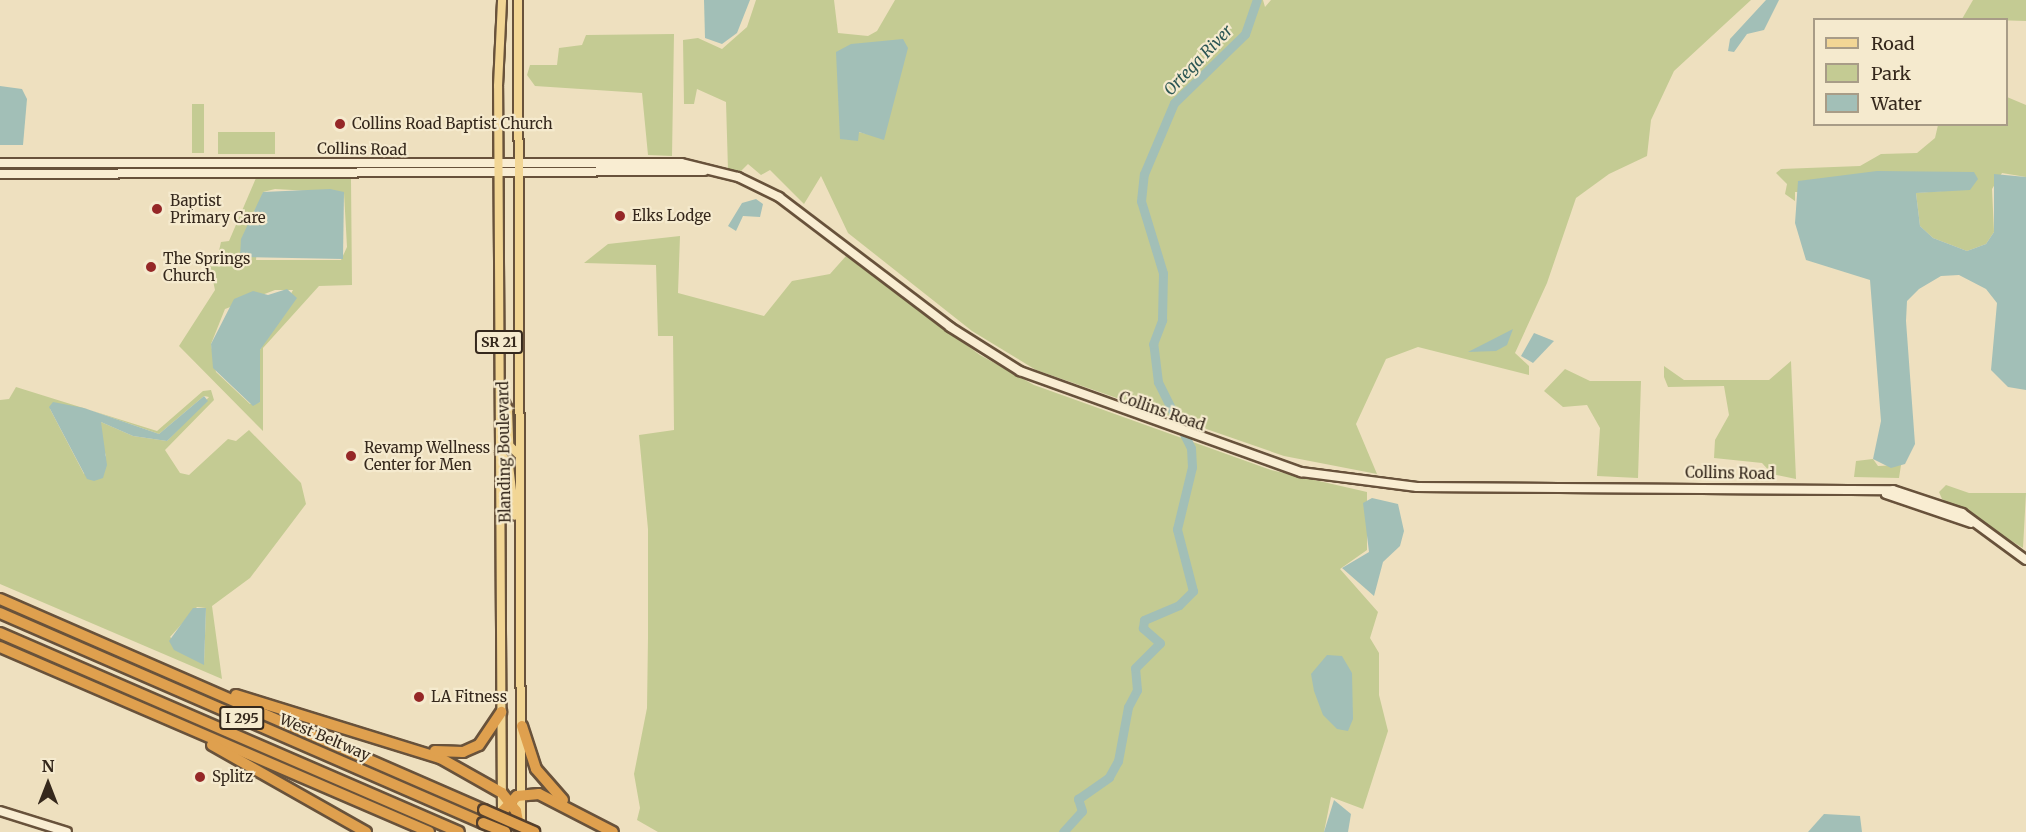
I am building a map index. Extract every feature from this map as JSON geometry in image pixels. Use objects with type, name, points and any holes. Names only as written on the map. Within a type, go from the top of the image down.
[{"type":"highway","points":[[0,598],[534,832]]},
{"type":"highway","name":"West Beltway","points":[[0,613],[504,832]]},
{"type":"highway","name":"I 295","points":[[0,633],[459,832]]},
{"type":"highway","points":[[0,647],[429,832]]},
{"type":"highway","points":[[178,675],[406,745],[506,797],[545,796],[613,832]]},
{"type":"highway","points":[[406,745],[469,751],[488,736],[501,712]]},
{"type":"highway","points":[[522,726],[540,776],[572,809]]},
{"type":"highway","points":[[189,729],[366,832]]},
{"type":"highway","points":[[502,812],[506,797]]},
{"type":"highway","points":[[506,797],[520,832]]},
{"type":"main road","name":"Blanding Boulevard","points":[[502,0],[498,173],[501,712],[506,797]]},
{"type":"main road","name":"Blanding Boulevard","points":[[518,0],[515,24],[518,528],[522,726],[520,832]]},
{"type":"main road","points":[[500,24],[515,24]]},
{"type":"main road","points":[[500,392],[508,409],[509,445],[518,454]]},
{"type":"main road","points":[[500,453],[510,465],[518,528]]},
{"type":"main road","points":[[502,812],[504,832]]},
{"type":"street","name":"Collins Road","points":[[0,163],[681,163],[723,172],[779,198],[1004,363],[1060,390],[1301,472],[1369,484],[1857,490],[1931,503],[1989,532],[2026,560]]},
{"type":"street","name":"Collins Road","points":[[0,174],[723,172]]},
{"type":"street","points":[[0,811],[67,832]]},
{"type":"green space","points":[[756,0],[834,0],[838,33],[868,36],[877,31],[895,0],[1263,0],[1265,7],[1271,0],[1751,0],[1674,71],[1651,120],[1647,156],[1609,174],[1576,198],[1547,283],[1515,353],[1529,366],[1529,375],[1418,347],[1386,359],[1356,424],[1377,474],[1284,456],[1036,370],[972,331],[848,233],[821,176],[804,204],[770,170],[761,175],[748,164],[740,172],[728,170],[726,102],[697,89],[694,104],[684,104],[683,40],[698,38],[722,49],[747,27]],"holes":[[[907,48],[867,134],[858,132]]]},
{"type":"green space","points":[[1973,0],[2026,0],[2026,21],[2008,20],[2008,18],[1963,18]]},
{"type":"green space","points":[[674,34],[672,156],[648,155],[642,93],[535,86],[527,75],[530,65],[557,65],[559,48],[582,45],[586,35]]},
{"type":"green space","points":[[2008,97],[2026,105],[2026,177],[2002,173],[1992,189],[1994,232],[1986,244],[1967,251],[1933,238],[1920,226],[1916,193],[1970,189],[1795,192],[1795,201],[1785,194],[1787,184],[1776,173],[1781,169],[1860,166],[1881,154],[1917,153],[1935,138],[1938,126],[2008,126]]},
{"type":"green space","points":[[192,104],[204,104],[204,153],[192,153]]},
{"type":"green space","points":[[218,132],[275,132],[275,154],[218,154]]},
{"type":"green space","points":[[256,178],[351,179],[352,285],[319,286],[263,348],[263,431],[179,346],[215,290],[208,257],[218,255],[221,242],[229,241]],"holes":[[[275,189],[344,193],[347,247],[341,260],[256,260],[263,192]],[[275,290],[293,290],[260,350],[260,402],[250,404],[216,372],[211,344],[225,309]]]},
{"type":"green space","points":[[680,236],[678,293],[764,316],[792,281],[830,274],[846,256],[980,355],[1034,385],[1271,470],[1367,492],[1367,550],[1340,569],[1378,612],[1370,638],[1379,653],[1379,695],[1388,731],[1363,809],[1331,797],[1324,832],[658,832],[637,820],[640,808],[634,774],[647,708],[648,637],[648,529],[639,435],[674,430],[673,336],[658,336],[656,265],[584,263],[608,244]]},
{"type":"green space","points":[[1791,361],[1796,479],[1772,474],[1762,463],[1714,458],[1715,440],[1729,415],[1724,386],[1668,387],[1664,377],[1664,366],[1684,380],[1769,380]]},
{"type":"green space","points":[[1565,369],[1590,381],[1641,381],[1638,478],[1597,476],[1600,428],[1587,405],[1563,407],[1544,391]]},
{"type":"green space","points":[[16,387],[83,408],[50,409],[84,474],[106,456],[97,427],[101,422],[133,436],[167,441],[209,397],[204,396],[159,434],[90,410],[157,431],[203,391],[211,390],[214,400],[165,450],[180,473],[189,475],[228,439],[236,441],[249,430],[301,483],[306,504],[250,578],[212,606],[222,679],[0,584],[0,400],[9,399]],"holes":[[[197,607],[206,608],[204,664],[170,637]]]},
{"type":"green space","points":[[1873,459],[1878,466],[1901,465],[1899,478],[1854,477],[1856,461]]},
{"type":"green space","points":[[1946,485],[1969,493],[2026,493],[2023,548],[1942,499],[1939,492]]},
{"type":"water","points":[[704,0],[750,0],[737,33],[722,44],[705,38]]},
{"type":"water","points":[[1766,0],[1779,0],[1764,30],[1747,34],[1734,52],[1728,51],[1730,39]]},
{"type":"water","points":[[903,39],[908,48],[884,140],[859,132],[858,141],[840,139],[836,52],[851,44]]},
{"type":"water","points":[[0,86],[22,89],[27,99],[23,145],[0,145]]},
{"type":"water","points":[[1877,171],[1974,172],[1978,179],[1970,190],[1916,193],[1920,226],[1933,238],[1967,251],[1986,244],[1994,232],[1994,174],[2026,177],[2026,390],[2008,387],[1991,370],[1997,303],[1986,289],[1959,275],[1941,276],[1919,289],[1907,301],[1906,321],[1915,444],[1905,464],[1891,468],[1873,459],[1881,421],[1870,280],[1806,260],[1795,223],[1798,181]]},
{"type":"water","points":[[330,189],[344,192],[343,259],[240,257],[241,239],[263,192]]},
{"type":"water","points":[[756,199],[763,204],[760,217],[743,216],[736,231],[728,226],[742,203]]},
{"type":"water","points":[[287,289],[297,298],[260,350],[260,402],[253,406],[213,368],[211,344],[234,299],[253,291],[268,295]]},
{"type":"water","points":[[1513,329],[1507,345],[1496,351],[1468,352]]},
{"type":"water","points":[[1534,333],[1554,341],[1533,363],[1521,356]]},
{"type":"water","points":[[204,396],[208,401],[167,441],[133,436],[101,422],[107,465],[103,478],[94,481],[87,479],[49,407],[53,402],[84,408],[159,434]]},
{"type":"water","points":[[1372,498],[1398,504],[1404,531],[1400,546],[1383,562],[1374,596],[1342,568],[1369,552],[1363,503]]},
{"type":"water","points":[[193,608],[206,608],[204,665],[174,650],[169,641]]},
{"type":"water","points":[[1327,655],[1342,656],[1352,673],[1353,719],[1348,731],[1337,729],[1323,715],[1314,691],[1311,674]]},
{"type":"water","points":[[1334,800],[1351,814],[1348,832],[1324,832]]},
{"type":"water","points":[[1824,814],[1860,816],[1862,832],[1808,832]]},
{"type":"waterway","name":"Ortega River","points":[[1063,832],[1082,811],[1078,799],[1109,777],[1118,761],[1128,707],[1137,690],[1135,668],[1160,643],[1143,628],[1144,620],[1179,605],[1193,591],[1177,529],[1192,467],[1191,448],[1158,382],[1153,344],[1162,320],[1163,273],[1141,201],[1144,174],[1174,103],[1245,34],[1257,0]]},
{"type":"place","name":"Collins Road Baptist Church","points":[[340,124]]},
{"type":"place","name":"Baptist Primary Care","points":[[157,209]]},
{"type":"place","name":"Elks Lodge","points":[[620,216]]},
{"type":"place","name":"The Springs Church","points":[[151,267]]},
{"type":"place","name":"Revamp Wellness Center for Men","points":[[351,456]]},
{"type":"place","name":"LA Fitness","points":[[419,697]]},
{"type":"place","name":"Splitz","points":[[200,777]]}]
